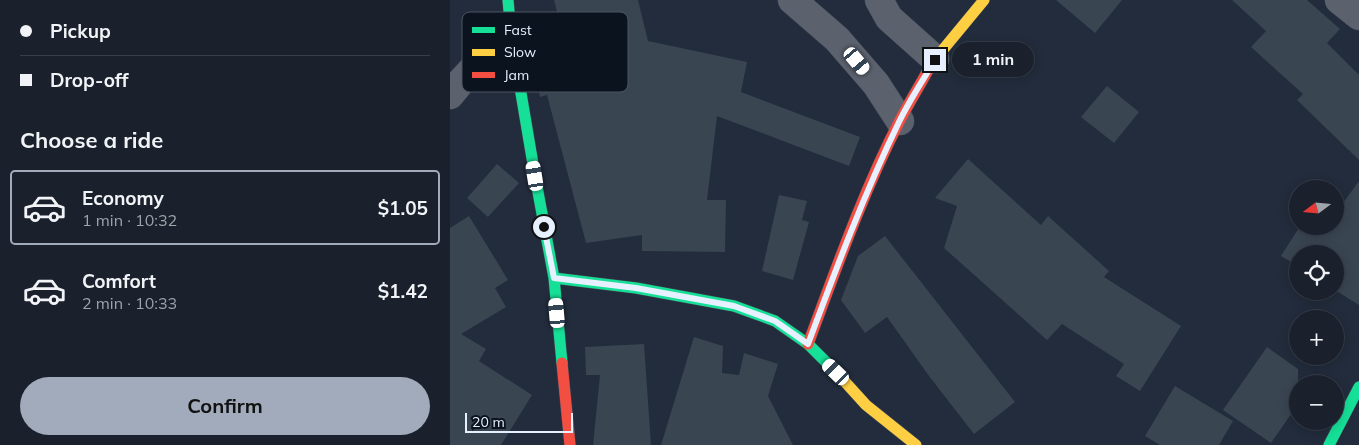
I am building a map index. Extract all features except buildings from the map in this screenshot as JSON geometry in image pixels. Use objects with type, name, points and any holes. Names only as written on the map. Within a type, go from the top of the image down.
[{"type":"street","points":[[792,0],[837,38],[876,84],[900,121]]},
{"type":"street","points":[[880,0],[889,18],[935,60]]},
{"type":"street","points":[[808,344],[866,194],[900,121],[935,60],[984,0]]},
{"type":"street","points":[[1339,0],[1359,16]]},
{"type":"street","points":[[450,95],[462,81]]},
{"type":"street","points":[[521,92],[554,278],[570,445]]},
{"type":"street","points":[[554,278],[636,288],[734,306],[775,321],[808,344],[866,406],[916,445]]},
{"type":"street","points":[[1329,445],[1359,387]]},
{"type":"traffic: fast","points":[[508,0],[509,12]]},
{"type":"traffic: fast","points":[[521,92],[554,278],[562,363]]},
{"type":"traffic: fast","points":[[554,278],[636,288],[734,306],[775,321],[808,344],[837,373]]},
{"type":"traffic: fast","points":[[1329,445],[1359,387]]},
{"type":"traffic: slow","points":[[932,63],[984,0]]},
{"type":"traffic: slow","points":[[837,373],[866,405],[916,445]]},
{"type":"traffic: jam","points":[[808,344],[874,175],[900,120],[932,63]]},
{"type":"traffic: jam","points":[[562,363],[570,445]]},
{"type":"route","points":[[544,227],[554,278],[636,288],[734,306],[775,321],[808,344],[866,194],[900,121],[935,60]]}]
